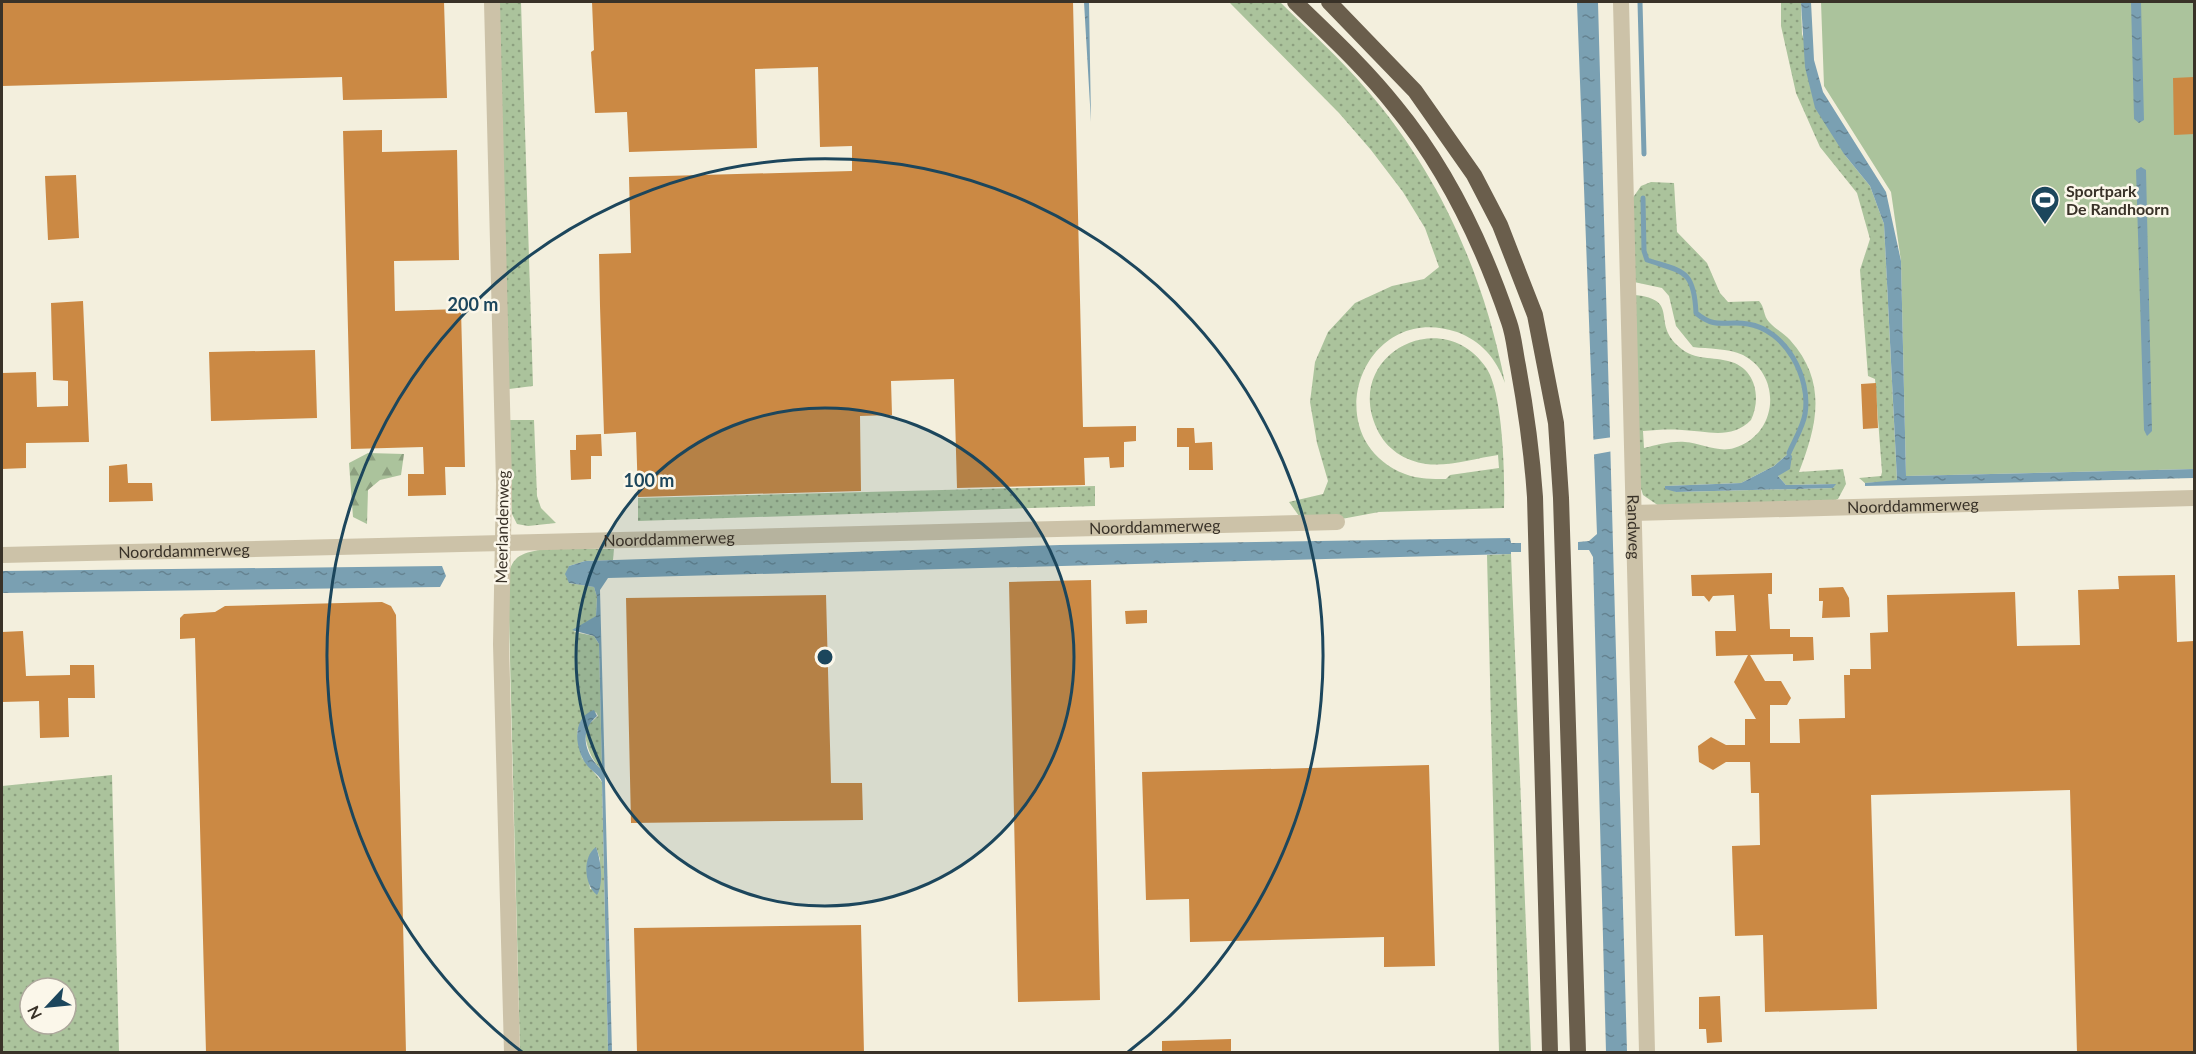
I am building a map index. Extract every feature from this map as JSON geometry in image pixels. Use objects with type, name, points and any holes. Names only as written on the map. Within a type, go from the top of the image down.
[{"type":"highway","points":[[1294,2],[1357,62],[1428,149],[1453,190],[1510,324],[1529,426],[1535,497],[1550,1053]]},
{"type":"highway","points":[[1329,2],[1415,91],[1449,138],[1500,225],[1535,315],[1556,423],[1560,487],[1578,1053]]},
{"type":"street","name":"Meerlandenweg","points":[[492,2],[503,543],[501,644],[512,1053]]},
{"type":"street","name":"Randweg","points":[[1621,2],[1647,1053]]},
{"type":"street","name":"Noorddammerweg","points":[[1633,513],[2194,498]]},
{"type":"street","name":"Noorddammerweg","points":[[2,555],[792,538],[1337,522]]},
{"type":"green space","points":[[499,2],[521,2],[533,386],[509,389]]},
{"type":"green space","points":[[1229,2],[1280,2],[1335,55],[1366,89],[1416,155],[1437,190],[1455,227],[1485,303],[1505,383],[1487,352],[1473,340],[1457,332],[1424,327],[1396,336],[1375,353],[1361,378],[1356,405],[1361,432],[1377,456],[1410,476],[1446,479],[1450,475],[1499,468],[1498,455],[1435,465],[1411,460],[1391,448],[1377,429],[1370,402],[1373,379],[1385,360],[1402,346],[1424,339],[1446,340],[1468,349],[1487,369],[1497,397],[1503,457],[1504,508],[1379,512],[1336,520],[1299,516],[1289,502],[1323,494],[1328,481],[1317,443],[1310,402],[1315,362],[1328,332],[1355,303],[1392,286],[1424,279],[1439,267],[1425,228],[1403,192],[1371,150],[1339,113]]},
{"type":"green space","points":[[1781,2],[1801,2],[1802,34],[1844,154],[1870,186],[1884,224],[1897,481],[1865,483],[1859,478],[1881,476],[1882,472],[1875,379],[1868,376],[1860,270],[1870,239],[1857,193],[1820,147],[1796,93],[1781,26]]},
{"type":"green space","name":"Sportpark De Randhoorn","points":[[1821,2],[2194,2],[2194,469],[1906,476],[1901,261],[1891,192],[1824,86]]},
{"type":"green space","points":[[1651,182],[1674,183],[1677,232],[1707,263],[1720,293],[1728,302],[1759,301],[1767,320],[1788,338],[1802,356],[1810,372],[1816,404],[1811,438],[1799,472],[1843,469],[1846,484],[1838,499],[1831,502],[1659,506],[1643,495],[1640,485],[1635,295],[1657,302],[1664,313],[1666,328],[1670,336],[1683,350],[1695,356],[1737,364],[1750,376],[1756,393],[1751,420],[1736,430],[1719,433],[1643,431],[1644,448],[1680,442],[1722,449],[1734,448],[1749,441],[1760,431],[1767,418],[1770,404],[1765,377],[1756,364],[1737,353],[1693,347],[1676,326],[1669,296],[1662,288],[1634,282],[1632,199],[1641,186]],"holes":[[[1789,453],[1778,476],[1786,485],[1835,484],[1833,488],[1676,492],[1665,486],[1741,483],[1774,466]]]},
{"type":"green space","points":[[509,420],[534,420],[537,496],[541,508],[556,523],[528,526],[517,524],[512,514]]},
{"type":"green space","points":[[368,453],[404,454],[401,475],[380,480],[368,490],[367,524],[353,517],[349,463]]},
{"type":"green space","points":[[1095,486],[1095,506],[638,521],[638,498]]},
{"type":"green space","points":[[562,548],[614,549],[613,560],[585,561],[569,566],[569,583],[594,587],[597,597],[596,616],[574,632],[594,636],[599,644],[602,771],[589,751],[585,734],[585,728],[598,716],[596,712],[577,731],[582,758],[602,782],[608,1052],[520,1052],[509,574],[516,559],[535,551]],"holes":[[[596,847],[600,859],[600,887],[590,889],[587,864]]]},
{"type":"green space","points":[[1511,554],[1531,1052],[1499,1052],[1487,555]]},
{"type":"green space","points":[[112,775],[119,1052],[2,1052],[2,786]]},
{"type":"water","points":[[1084,2],[1089,2],[1091,122]]},
{"type":"water","points":[[1577,2],[1598,2],[1627,1052],[1606,1052],[1593,557],[1589,550],[1578,550],[1578,542],[1589,541],[1597,534]]},
{"type":"water","points":[[1801,2],[1811,2],[1814,60],[1823,92],[1886,192],[1901,261],[1906,476],[2194,469],[2194,478],[1865,486],[1865,483],[1897,480],[1884,224],[1870,186],[1844,154],[1815,108],[1805,67]]},
{"type":"water","points":[[2131,2],[2141,2],[2144,120],[2139,123],[2134,119]]},
{"type":"water","points":[[2141,167],[2146,170],[2152,431],[2147,436],[2144,430],[2136,170]]},
{"type":"water","points":[[1789,453],[1792,456],[1790,469],[1778,476],[1786,485],[1836,484],[1833,488],[1676,492],[1665,489],[1665,486],[1741,483],[1774,466]]},
{"type":"water","points":[[1510,538],[1511,543],[1521,543],[1521,552],[608,578],[600,590],[612,1052],[608,1052],[602,782],[582,757],[577,734],[582,720],[594,710],[597,716],[587,729],[586,743],[591,757],[602,770],[599,644],[594,636],[572,630],[596,616],[597,597],[594,587],[569,583],[565,574],[569,566],[585,561],[1060,545]]},
{"type":"water","points":[[442,566],[446,576],[440,587],[2,593],[2,571]]},
{"type":"water","points":[[596,847],[601,872],[597,895],[589,885],[586,871],[588,857]]},
{"type":"pier","points":[[1613,437],[1613,451],[1591,455],[1591,440]]},
{"type":"building","points":[[2,2],[444,2],[447,98],[343,100],[342,77],[2,86]]},
{"type":"building","points":[[592,2],[1073,2],[1083,427],[1136,426],[1136,441],[1124,442],[1124,467],[1110,468],[1109,457],[1084,458],[1085,485],[957,488],[954,379],[891,381],[892,415],[860,416],[861,491],[638,497],[636,432],[604,434],[600,306],[599,254],[631,253],[629,177],[852,171],[852,146],[820,147],[818,67],[755,69],[757,148],[629,152],[627,112],[595,113],[591,52],[594,50]]},
{"type":"building","points":[[2194,77],[2194,134],[2174,135],[2173,78]]},
{"type":"building","points":[[382,130],[382,152],[457,150],[459,260],[394,261],[395,311],[461,309],[465,467],[445,467],[446,495],[408,496],[408,474],[424,474],[423,447],[351,449],[343,131]]},
{"type":"building","points":[[76,175],[79,238],[48,240],[45,176]]},
{"type":"building","points":[[83,301],[89,442],[26,443],[26,468],[2,469],[2,373],[36,372],[37,407],[68,406],[68,381],[53,380],[51,303]]},
{"type":"building","points":[[315,350],[317,418],[211,421],[209,352]]},
{"type":"building","points":[[1876,383],[1878,428],[1863,429],[1861,384]]},
{"type":"building","points":[[1177,428],[1194,428],[1195,443],[1212,442],[1213,470],[1189,470],[1189,447],[1177,447]]},
{"type":"building","points":[[601,434],[602,456],[591,456],[591,479],[571,480],[570,450],[576,450],[576,435]]},
{"type":"building","points":[[127,464],[128,483],[152,483],[153,501],[109,502],[109,466]]},
{"type":"building","points":[[1772,573],[1772,594],[1768,594],[1770,629],[1790,629],[1790,637],[1813,637],[1814,660],[1793,661],[1793,654],[1750,655],[1765,681],[1781,681],[1791,698],[1787,705],[1770,705],[1770,743],[1800,743],[1799,719],[1845,718],[1844,675],[1850,675],[1850,669],[1871,669],[1870,633],[1888,632],[1887,595],[2015,592],[2017,646],[2080,645],[2078,590],[2119,589],[2118,576],[2175,575],[2177,642],[2194,641],[2194,1053],[2077,1053],[2070,790],[1871,795],[1877,1009],[1765,1012],[1763,935],[1735,936],[1732,846],[1760,845],[1759,793],[1751,793],[1750,762],[1726,762],[1713,770],[1699,762],[1698,746],[1711,737],[1726,745],[1745,745],[1745,719],[1756,719],[1734,682],[1748,655],[1716,656],[1715,631],[1736,631],[1734,595],[1713,596],[1709,602],[1704,596],[1692,596],[1691,575]]},
{"type":"building","points":[[1091,580],[1100,1000],[1018,1002],[1009,582]]},
{"type":"building","points":[[1843,587],[1849,598],[1850,617],[1822,618],[1823,601],[1819,601],[1819,588]]},
{"type":"building","points":[[826,595],[831,783],[862,783],[863,820],[631,823],[626,598]]},
{"type":"building","points":[[382,602],[391,606],[396,615],[406,1053],[206,1053],[195,638],[180,639],[180,618],[184,614],[215,612],[225,606]]},
{"type":"building","points":[[1147,610],[1147,623],[1126,624],[1125,611]]},
{"type":"building","points":[[23,631],[26,676],[70,675],[70,665],[94,665],[95,698],[68,698],[69,737],[40,738],[39,701],[2,702],[2,632]]},
{"type":"building","points":[[1429,765],[1435,966],[1384,967],[1384,937],[1190,942],[1189,899],[1146,900],[1142,772]]},
{"type":"building","points":[[861,925],[864,1053],[637,1053],[634,928]]},
{"type":"building","points":[[1720,996],[1722,1042],[1707,1043],[1706,1029],[1699,1029],[1699,997]]},
{"type":"building","points":[[1231,1039],[1231,1053],[1162,1053],[1162,1041]]},
{"type":"waterway","points":[[1640,2],[1644,154]]},
{"type":"waterway","points":[[1643,198],[1644,251],[1647,260],[1678,270],[1689,280],[1693,288],[1696,313],[1715,323],[1740,323],[1762,328],[1774,336],[1793,358],[1800,371],[1806,400],[1804,419],[1789,453]]},
{"type":"place","name":"Sportpark De Randhoorn","points":[[2045,226]]}]
